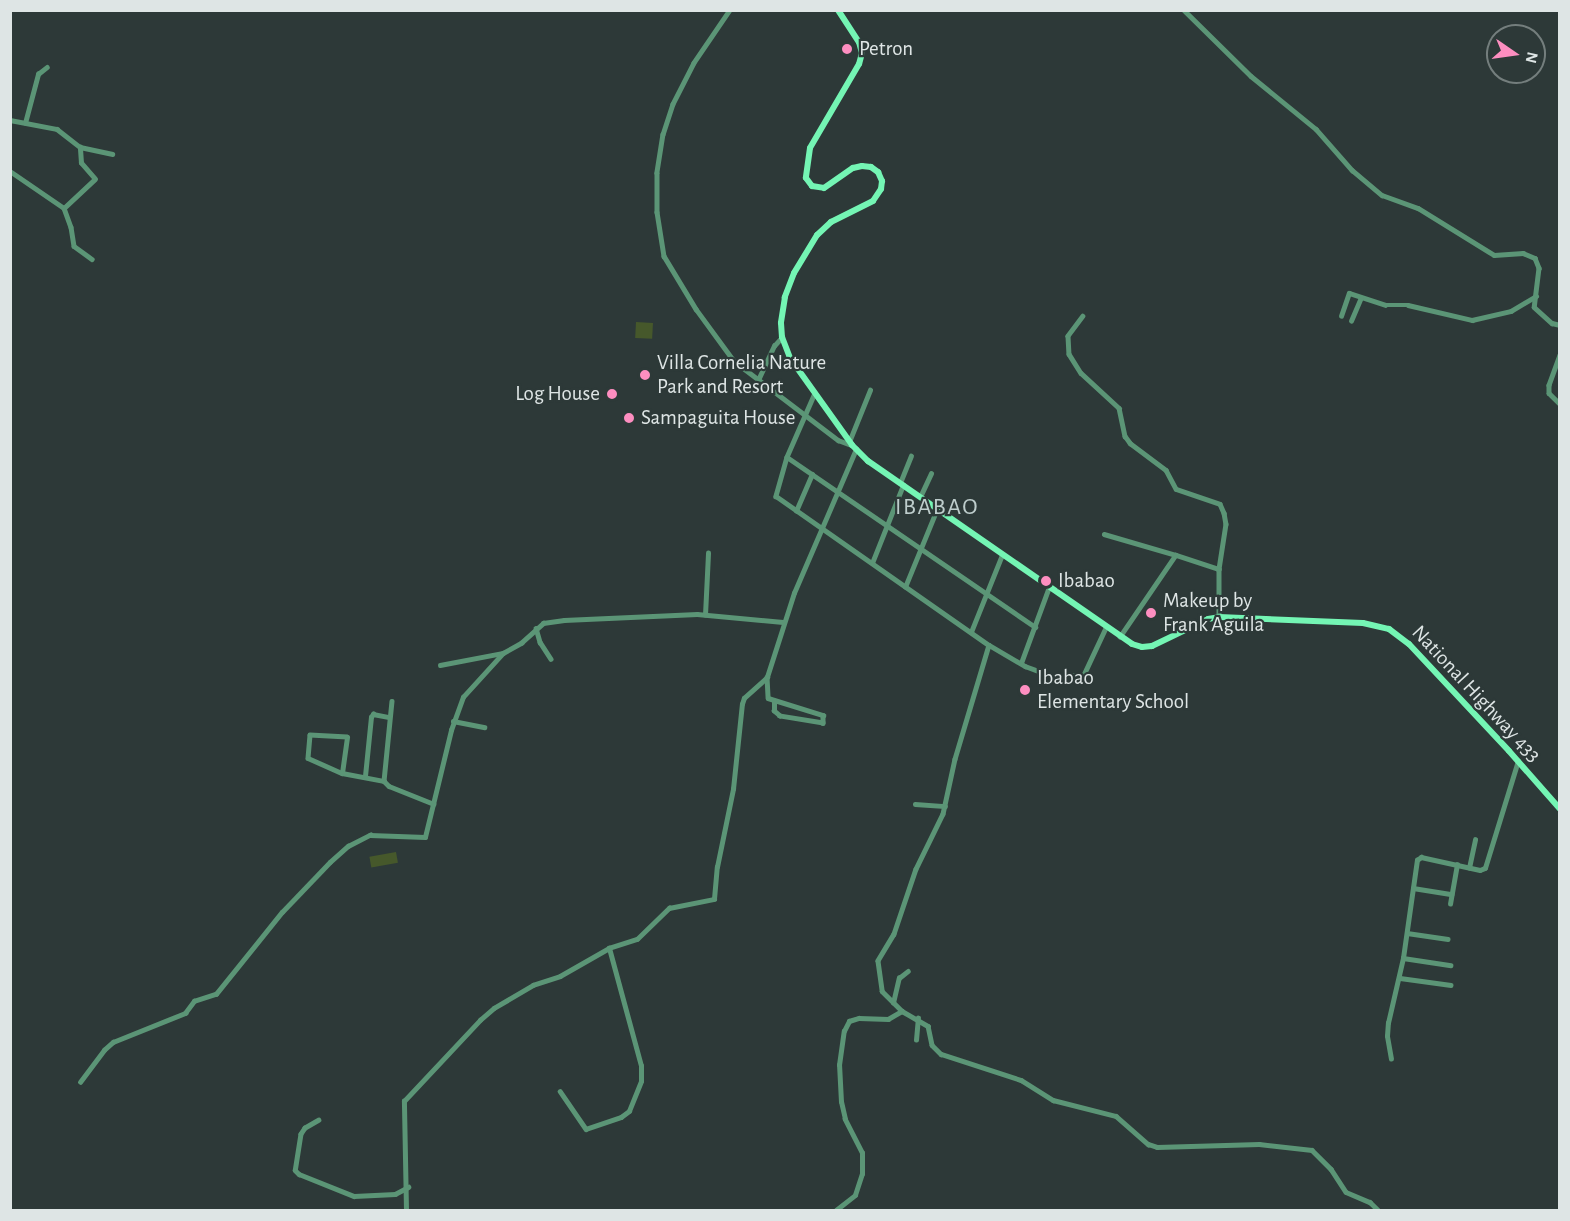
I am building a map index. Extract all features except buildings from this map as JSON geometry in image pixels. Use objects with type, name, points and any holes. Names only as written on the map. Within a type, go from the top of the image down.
[{"type":"main road","name":"National Highway 433","points":[[838,10],[859,42],[862,53],[859,64],[810,148],[806,178],[812,186],[824,188],[853,168],[871,167],[878,172],[882,181],[881,189],[873,201],[831,222],[812,242],[794,273],[785,297],[781,323],[782,337],[790,358],[852,445],[868,461],[1002,555],[1120,637],[1142,647],[1152,646],[1208,619],[1219,617],[1363,623],[1389,629],[1409,644],[1560,809]]},
{"type":"street","points":[[730,10],[706,44],[673,104],[663,134],[657,173],[657,212],[664,256],[696,309],[734,361],[838,440],[852,445]]},
{"type":"street","points":[[1184,10],[1251,76],[1316,129],[1352,170],[1382,195],[1418,208],[1494,255],[1523,253],[1535,258],[1539,268],[1534,307],[1552,323],[1560,325]]},
{"type":"street","points":[[25,123],[38,74],[47,67]]},
{"type":"street","points":[[10,120],[62,131],[80,147],[112,154]]},
{"type":"street","points":[[63,208],[95,179],[81,163],[80,147]]},
{"type":"street","points":[[10,171],[63,208],[74,246],[92,259]]},
{"type":"street","points":[[1341,316],[1347,294],[1385,305],[1408,305],[1472,320],[1512,311],[1536,296]]},
{"type":"street","points":[[1351,321],[1361,298]]},
{"type":"street","points":[[1083,316],[1068,336],[1069,354],[1081,373],[1119,408],[1125,436],[1130,443],[1167,470],[1176,489],[1220,504],[1226,524],[1220,569],[1219,617]]},
{"type":"street","points":[[758,380],[774,346],[782,337]]},
{"type":"street","points":[[1560,355],[1549,385],[1549,393],[1560,404]]},
{"type":"street","points":[[774,701],[774,711],[780,716],[823,723],[823,716],[768,698],[767,677],[783,622],[837,491],[870,390]]},
{"type":"street","points":[[815,393],[787,457],[775,492],[796,511],[989,645],[1039,670]]},
{"type":"street","points":[[872,563],[911,456]]},
{"type":"street","points":[[787,457],[1035,627]]},
{"type":"street","points":[[920,497],[931,473]]},
{"type":"street","points":[[796,511],[812,474]]},
{"type":"street","points":[[905,587],[938,510]]},
{"type":"street","points":[[1104,534],[1220,569]]},
{"type":"street","points":[[705,615],[708,554]]},
{"type":"street","points":[[971,632],[1002,555]]},
{"type":"street","points":[[1120,637],[1176,555]]},
{"type":"street","points":[[1021,663],[1049,587]]},
{"type":"street","points":[[440,665],[503,653],[521,643],[543,624],[564,620],[705,615],[783,622]]},
{"type":"street","points":[[1071,675],[1083,676],[1106,627]]},
{"type":"street","points":[[536,628],[540,642],[550,659]]},
{"type":"street","points":[[989,645],[955,759],[945,806],[936,831],[916,868],[894,934],[878,961],[880,986],[892,1003],[928,1026],[931,1031],[932,1045],[941,1054],[1021,1080],[1053,1100],[1116,1116],[1148,1144],[1157,1147],[1259,1144],[1312,1150],[1331,1169],[1346,1192],[1370,1202],[1378,1210]]},
{"type":"street","points":[[80,1082],[108,1045],[185,1013],[194,1001],[216,994],[282,912],[348,846],[370,835],[425,837],[453,721],[463,697],[503,653]]},
{"type":"street","points":[[406,1210],[408,1187],[404,1101],[494,1008],[533,985],[573,970],[609,948],[645,934],[659,915],[669,908],[714,899],[717,867],[733,789],[742,704],[744,698],[767,677]]},
{"type":"street","points":[[384,781],[392,701]]},
{"type":"street","points":[[365,776],[371,717],[373,714],[389,717]]},
{"type":"street","points":[[453,721],[484,727]]},
{"type":"street","points":[[342,773],[347,738],[310,735],[308,758],[342,773],[384,781],[389,786],[434,804]]},
{"type":"street","points":[[1391,1059],[1388,1029],[1400,978],[1419,858],[1480,870],[1485,868],[1518,761]]},
{"type":"street","points":[[915,804],[945,806]]},
{"type":"street","points":[[1469,868],[1475,840]]},
{"type":"street","points":[[1450,904],[1457,865]]},
{"type":"street","points":[[1413,888],[1452,894]]},
{"type":"street","points":[[1407,933],[1448,939]]},
{"type":"street","points":[[560,1091],[586,1129],[621,1117],[629,1111],[641,1082],[641,1066],[609,948]]},
{"type":"street","points":[[1403,958],[1450,965]]},
{"type":"street","points":[[892,1003],[899,978],[908,971]]},
{"type":"street","points":[[1400,978],[1451,985]]},
{"type":"street","points":[[836,1210],[855,1195],[862,1174],[862,1153],[845,1119],[841,1102],[839,1065],[844,1031],[849,1021],[859,1018],[888,1019],[902,1011]]},
{"type":"street","points":[[916,1040],[918,1018]]},
{"type":"street","points":[[319,1120],[305,1128],[301,1134],[295,1170],[299,1174],[354,1196],[386,1196],[408,1187]]},
{"type":"green space","points":[[636,322],[653,323],[652,339],[635,338]]},
{"type":"green space","points":[[396,852],[398,863],[371,868],[369,857]]},
{"type":"place","name":"Petron","points":[[847,49]]},
{"type":"place","name":"Villa Cornelia Nature Park and Resort","points":[[645,375]]},
{"type":"place","name":"Log House","points":[[612,394]]},
{"type":"place","name":"Sampaguita House","points":[[629,418]]},
{"type":"place","name":"Ibabao","points":[[1046,581]]},
{"type":"place","name":"Makeup by Frank Aguila","points":[[1151,613]]},
{"type":"place","name":"Ibabao Elementary School","points":[[1025,690]]},
{"type":"district","name":"IBABAO","points":[[937,508]]}]
